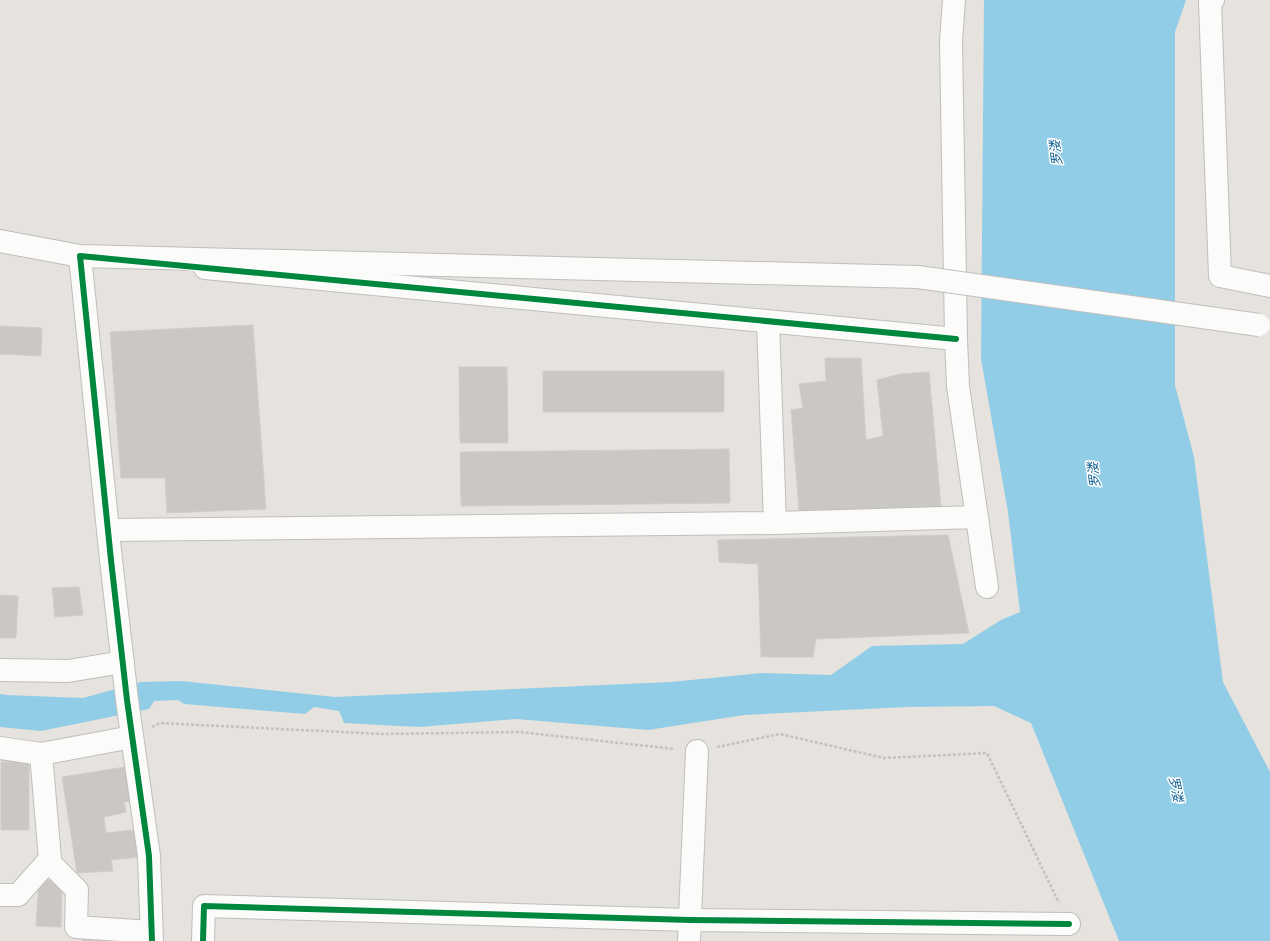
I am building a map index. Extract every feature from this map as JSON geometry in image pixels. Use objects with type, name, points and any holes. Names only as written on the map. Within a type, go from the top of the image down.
[{"type":"street","points":[[954,0],[951,41],[958,386],[987,587]]},
{"type":"street","points":[[1213,0],[1210,2],[1220,276],[1270,286]]},
{"type":"street","points":[[0,240],[80,256],[956,339]]},
{"type":"street","points":[[80,256],[918,277],[1265,325]]},
{"type":"street","points":[[48,861],[77,890],[76,927],[151,936],[149,856],[123,662],[80,256]]},
{"type":"street","points":[[768,321],[775,523]]},
{"type":"street","points":[[108,530],[775,523],[977,517]]},
{"type":"street","points":[[0,670],[68,671],[123,662]]},
{"type":"street","points":[[0,748],[41,754],[132,737]]},
{"type":"street","points":[[689,930],[697,751]]},
{"type":"street","points":[[0,895],[18,895],[50,859],[41,754]]},
{"type":"street","points":[[203,941],[204,906],[689,930],[1069,924]]},
{"type":"path","points":[[132,737],[160,723],[382,734],[519,732],[697,751],[780,734],[884,758],[987,753],[1069,924]]},
{"type":"water","name":"罗溇","points":[[984,0],[1186,0],[1175,32],[1175,385],[1194,457],[1223,682],[1270,772],[1270,941],[1119,941],[1031,723],[994,706],[907,707],[744,715],[648,730],[516,719],[419,727],[344,723],[339,711],[314,707],[305,714],[184,704],[178,700],[154,701],[149,709],[41,731],[0,727],[0,694],[83,698],[141,682],[181,681],[335,697],[671,682],[762,673],[831,675],[872,646],[963,644],[1001,620],[1020,612],[1008,512],[981,359]]},
{"type":"building","points":[[253,325],[266,509],[167,513],[165,478],[121,478],[110,332]]},
{"type":"building","points":[[0,326],[42,328],[41,356],[0,354]]},
{"type":"building","points":[[825,358],[861,358],[866,440],[883,436],[877,380],[900,374],[929,372],[941,507],[799,511],[791,410],[803,408],[799,384],[826,381]]},
{"type":"building","points":[[459,367],[507,367],[508,443],[460,443]]},
{"type":"building","points":[[543,371],[724,371],[724,412],[543,412]]},
{"type":"building","points":[[729,449],[730,503],[461,506],[460,452]]},
{"type":"building","points":[[948,535],[969,633],[816,639],[813,657],[761,657],[758,564],[719,562],[718,540]]},
{"type":"building","points":[[79,587],[83,615],[55,617],[52,588]]},
{"type":"building","points":[[0,595],[18,596],[16,638],[0,638]]},
{"type":"building","points":[[1,762],[29,763],[29,830],[1,830]]},
{"type":"building","points":[[125,767],[131,801],[124,802],[126,812],[104,817],[106,833],[134,830],[139,857],[111,860],[113,871],[77,873],[62,777]]},
{"type":"building","points":[[39,880],[62,881],[61,927],[36,926]]},
{"type":"building","points":[[82,937],[109,937],[109,941],[82,941]]},
{"type":"cycle path","points":[[152,941],[149,856],[127,700],[80,256],[956,339]]},
{"type":"cycle path","points":[[203,941],[204,906],[690,920],[1069,924]]}]
